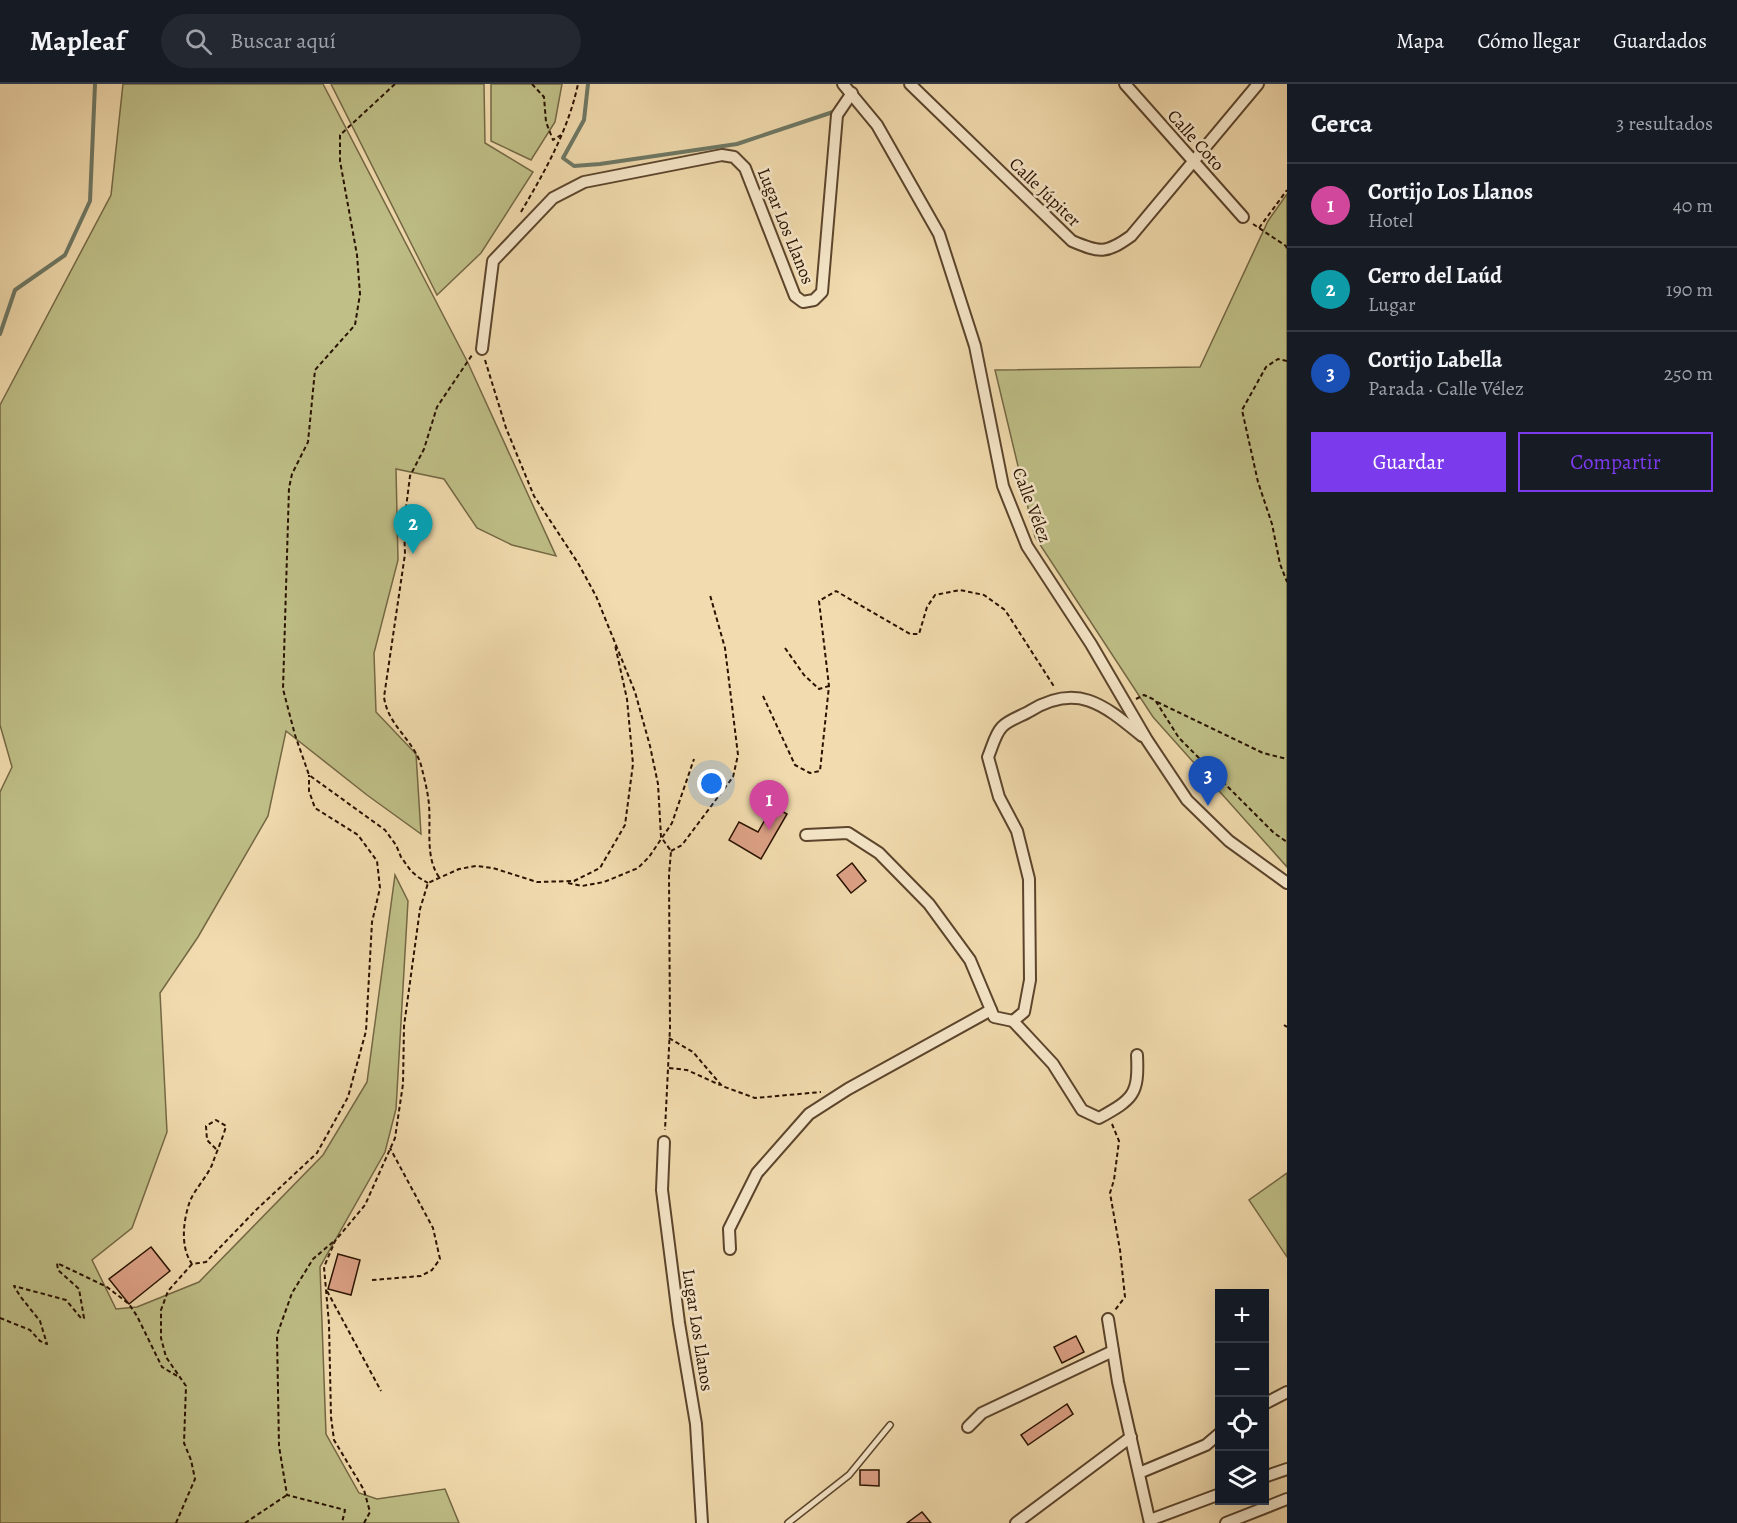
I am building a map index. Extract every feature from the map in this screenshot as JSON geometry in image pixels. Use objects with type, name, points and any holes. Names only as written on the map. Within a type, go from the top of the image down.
[{"type":"street","name":"Calle Vélez","points":[[843,84],[877,125],[939,234],[975,346],[1004,486],[1027,546],[1091,644],[1146,740],[1187,800],[1229,841],[1287,884]]},
{"type":"street","name":"Calle Júpiter","points":[[910,84],[1072,241],[1093,250],[1112,249],[1131,236],[1258,84]]},
{"type":"street","name":"Calle Coto","points":[[1125,84],[1243,217]]},
{"type":"street","name":"Lugar Los Llanos","points":[[482,349],[493,261],[553,198],[584,182],[722,155],[734,157],[745,168],[795,296],[803,302],[813,300],[822,292],[837,116],[852,93]]},
{"type":"street","points":[[1013,1021],[1024,1012],[1030,980],[1029,879],[1017,831],[999,797],[988,757],[1001,728],[1047,701],[1062,698],[1079,699],[1107,708],[1146,740]]},
{"type":"street","points":[[806,836],[848,833],[879,853],[929,904],[970,960],[994,1017],[1013,1021],[1053,1064],[1082,1110],[1099,1118],[1126,1103],[1138,1081],[1137,1055]]},
{"type":"street","points":[[730,1250],[729,1229],[757,1173],[809,1114],[848,1089],[991,1010]]},
{"type":"street","name":"Lugar Los Llanos","points":[[664,1142],[662,1190],[679,1323],[696,1424],[702,1523]]},
{"type":"street","points":[[1108,1319],[1150,1521],[1215,1496]]},
{"type":"street","points":[[969,1427],[982,1413],[1113,1351]]},
{"type":"street","points":[[1269,1401],[1287,1392]]},
{"type":"street","points":[[1016,1523],[1131,1437]]},
{"type":"street","points":[[1139,1473],[1206,1445],[1215,1437]]},
{"type":"street","points":[[1269,1475],[1287,1469]]},
{"type":"street","points":[[1226,1523],[1287,1499]]},
{"type":"lane","points":[[788,1523],[849,1475],[890,1425]]},
{"type":"path","points":[[176,1523],[195,1479],[184,1443],[186,1386],[166,1357],[160,1338],[161,1310],[168,1291],[192,1264],[206,1262],[256,1210],[317,1153],[348,1097],[366,1031],[372,922],[380,888],[377,861],[358,835],[315,808],[309,791],[309,776],[283,689],[289,488],[292,474],[308,442],[315,370],[355,325],[360,294],[357,255],[340,161],[340,135],[395,84]]},
{"type":"path","points":[[532,84],[544,96],[546,122],[553,140],[561,135]]},
{"type":"path","points":[[517,220],[553,158],[574,104],[578,84]]},
{"type":"path","points":[[1259,228],[1287,190]]},
{"type":"path","points":[[1243,217],[1286,246],[1287,249]]},
{"type":"path","points":[[439,877],[432,867],[429,804],[422,766],[417,753],[393,724],[385,708],[384,697],[405,554],[404,524],[410,476],[424,449],[437,407],[474,351],[482,349],[487,373],[506,428],[534,496],[578,562],[596,596],[635,692],[650,746],[658,784],[661,837],[671,851],[669,1038],[664,1142]]},
{"type":"path","points":[[1287,361],[1278,359],[1266,367],[1242,410],[1258,482],[1287,582]]},
{"type":"path","points":[[763,696],[795,765],[810,774],[820,771],[829,686],[819,601],[836,591],[910,634],[919,634],[927,607],[935,595],[960,590],[984,595],[1005,610],[1062,698]]},
{"type":"path","points":[[671,851],[682,844],[733,777],[738,755],[725,648],[710,595]]},
{"type":"path","points":[[287,1495],[279,1446],[277,1335],[292,1293],[313,1259],[335,1241],[365,1205],[395,1138],[403,1084],[404,1026],[420,909],[428,883],[459,869],[476,866],[492,868],[537,882],[574,881],[600,868],[625,825],[633,764],[627,699],[613,636]]},
{"type":"path","points":[[785,648],[804,675],[819,689],[829,686]]},
{"type":"path","points":[[1125,704],[1144,695],[1263,753],[1287,759]]},
{"type":"path","points":[[1155,700],[1179,738],[1274,833],[1287,843]]},
{"type":"path","points":[[564,882],[582,886],[604,882],[638,868],[649,857],[672,823],[694,759]]},
{"type":"path","points":[[309,776],[385,830],[411,871],[428,883]]},
{"type":"path","points":[[669,1038],[693,1052],[722,1086]]},
{"type":"path","points":[[668,1068],[687,1070],[755,1098],[825,1091]]},
{"type":"path","points":[[1099,1118],[1109,1120],[1119,1141],[1110,1193],[1125,1297],[1108,1319]]},
{"type":"path","points":[[192,1264],[186,1256],[183,1237],[190,1201],[211,1166],[226,1126],[216,1120],[206,1126],[207,1140],[216,1149]]},
{"type":"path","points":[[372,1280],[421,1275],[432,1270],[440,1259],[433,1228],[390,1148]]},
{"type":"path","points":[[335,1241],[324,1267],[330,1324],[331,1417],[334,1440],[364,1490],[370,1512],[364,1523]]},
{"type":"path","points":[[0,1318],[30,1330],[40,1341],[47,1344],[40,1321],[14,1286],[66,1300],[81,1318],[84,1318],[79,1289],[58,1270],[57,1263],[107,1287],[129,1304],[162,1367],[179,1377]]},
{"type":"path","points":[[326,1290],[381,1391]]},
{"type":"path","points":[[245,1523],[287,1495],[345,1510],[342,1523]]},
{"type":"green space","points":[[123,84],[323,84],[468,363],[556,556],[512,545],[477,528],[444,479],[396,469],[398,560],[374,653],[376,712],[416,754],[421,834],[286,731],[268,816],[198,937],[160,993],[167,1132],[132,1228],[92,1260],[116,1309],[137,1307],[199,1282],[323,1155],[367,1082],[395,875],[408,901],[396,1109],[385,1152],[320,1267],[326,1434],[359,1493],[377,1499],[445,1489],[459,1523],[0,1523],[0,792],[12,767],[0,725],[0,405],[111,195]]},
{"type":"green space","points":[[331,84],[484,84],[485,143],[533,172],[481,253],[437,295]]},
{"type":"green space","points":[[491,84],[562,84],[555,122],[531,160],[491,141]]},
{"type":"green space","points":[[1287,194],[1287,867],[1153,717],[1035,537],[995,370],[1200,367],[1268,221]]},
{"type":"green space","points":[[1287,1173],[1287,1257],[1249,1200]]},
{"type":"building","points":[[773,806],[787,814],[761,859],[729,840],[739,822],[758,832]]},
{"type":"building","points":[[852,863],[866,881],[851,893],[837,875]]},
{"type":"building","points":[[151,1247],[170,1271],[129,1304],[109,1279]]},
{"type":"building","points":[[338,1254],[360,1260],[351,1295],[328,1289]]},
{"type":"building","points":[[1076,1336],[1084,1352],[1062,1363],[1054,1347]]},
{"type":"building","points":[[1067,1404],[1073,1414],[1028,1445],[1021,1435]]},
{"type":"building","points":[[860,1470],[879,1470],[879,1486],[860,1485]]},
{"type":"building","points":[[922,1512],[931,1523],[907,1523]]},
{"type":"waterway","points":[[0,334],[15,290],[65,255],[90,201],[95,84]]},
{"type":"waterway","points":[[588,84],[584,120],[563,158],[574,166],[737,144],[833,112]]},
{"type":"place","name":"Cerro del Laúd","points":[[413,554]]},
{"type":"place","name":"Cortijo Labella","points":[[1208,806]]},
{"type":"place","name":"Cortijo Los Llanos","points":[[769,830]]}]
